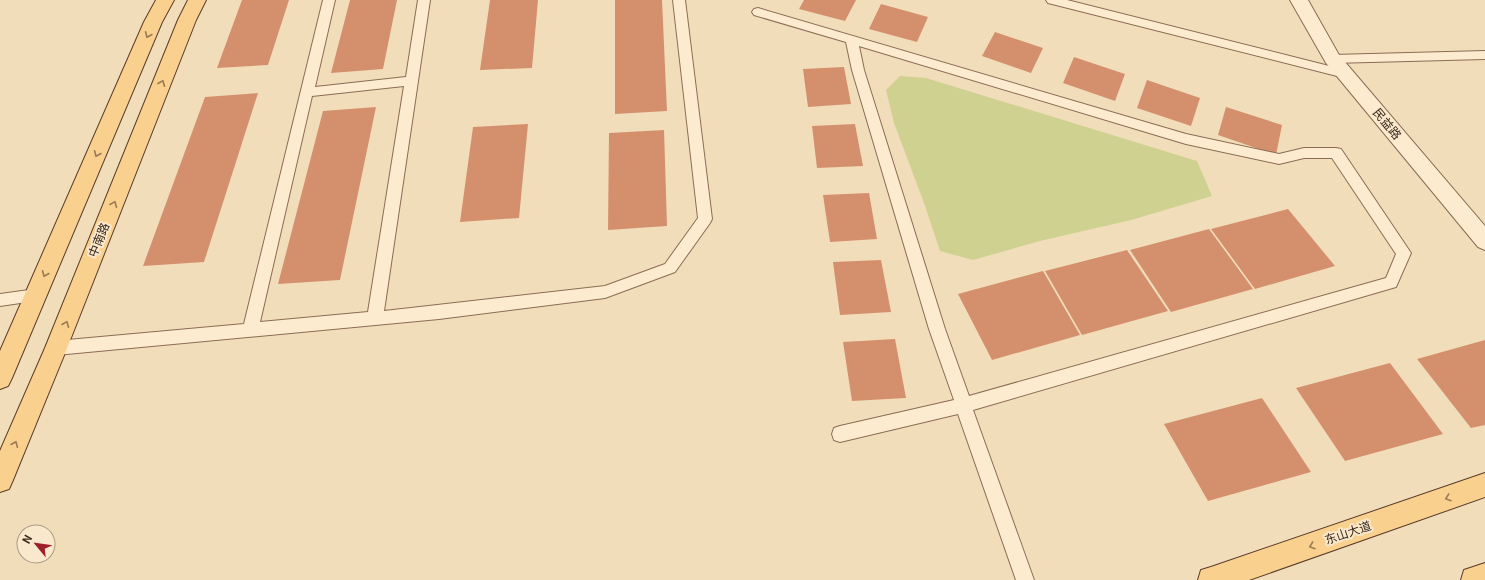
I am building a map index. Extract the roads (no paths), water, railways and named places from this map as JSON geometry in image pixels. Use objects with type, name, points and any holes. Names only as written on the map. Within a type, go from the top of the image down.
[{"type":"main road","points":[[0,378],[153,22],[165,0]]},
{"type":"main road","name":"中南路","points":[[0,480],[56,348],[196,0]]},
{"type":"main road","name":"东山大道","points":[[1211,580],[1485,485]]},
{"type":"main road","points":[[1474,580],[1485,576]]},
{"type":"street","name":"民益路","points":[[1299,0],[1332,59],[1485,241]]},
{"type":"lane","points":[[250,330],[329,0]]},
{"type":"lane","points":[[376,318],[424,0]]},
{"type":"lane","points":[[56,348],[376,318],[605,292],[670,268],[705,219],[679,0]]},
{"type":"lane","points":[[1052,0],[1345,74]]},
{"type":"lane","points":[[758,12],[1186,139],[1279,159],[1304,153],[1336,153],[1404,253],[1391,283],[963,405],[840,434]]},
{"type":"lane","points":[[852,40],[858,70],[937,329],[1025,580]]},
{"type":"lane","points":[[1332,59],[1485,55]]},
{"type":"lane","points":[[307,92],[412,81]]},
{"type":"lane","points":[[0,300],[36,295]]}]
